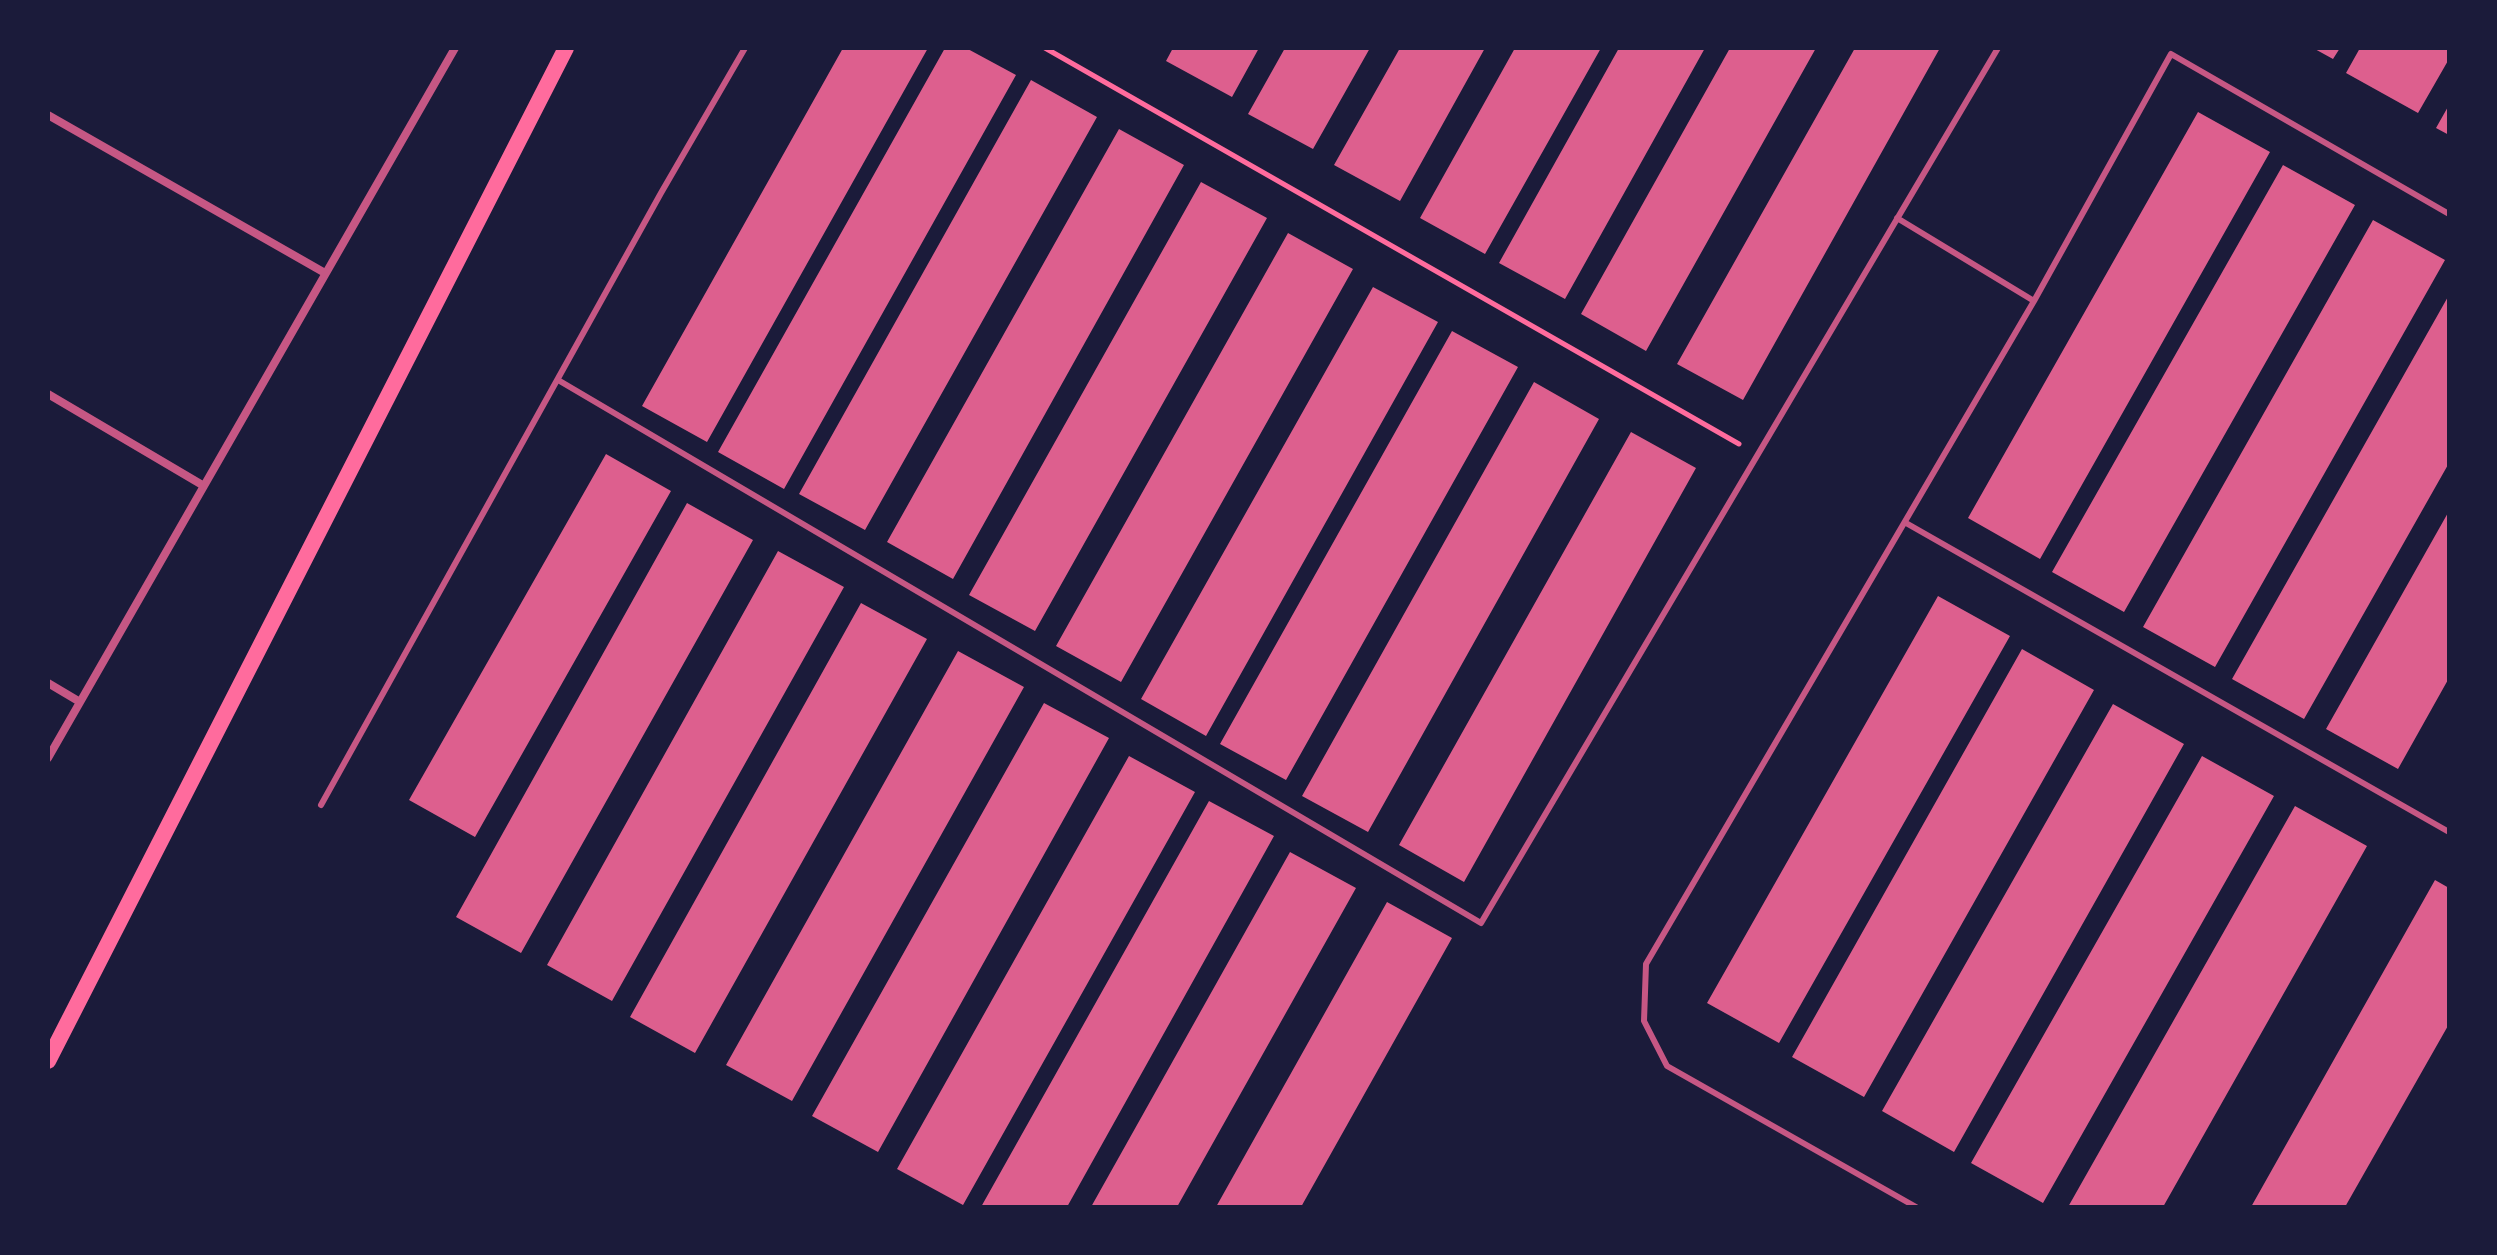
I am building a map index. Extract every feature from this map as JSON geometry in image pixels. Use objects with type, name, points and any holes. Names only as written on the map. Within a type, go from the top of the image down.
[{"type":"main road","points":[[48,1061],[566,48]]},
{"type":"street","points":[[48,758],[455,48]]},
{"type":"street","points":[[48,115],[325,273]]},
{"type":"street","points":[[48,394],[204,486]]},
{"type":"street","points":[[48,683],[80,702]]},
{"type":"lane","points":[[321,805],[745,48]]},
{"type":"lane","points":[[558,380],[1481,923],[1998,48]]},
{"type":"lane","points":[[1916,1207],[1667,1066],[1644,1021],[1646,964],[1906,523],[2171,54],[2449,214]]},
{"type":"lane","points":[[1897,218],[2034,301]]},
{"type":"lane","points":[[1906,523],[2449,832]]},
{"type":"path","points":[[1045,48],[1758,455]]},
{"type":"building","points":[[843,48],[928,48],[707,442],[642,406]]},
{"type":"building","points":[[945,48],[966,48],[1016,75],[784,489],[718,452]]},
{"type":"building","points":[[1173,48],[1259,48],[1232,97],[1166,61]]},
{"type":"building","points":[[1285,48],[1370,48],[1313,149],[1248,114]]},
{"type":"building","points":[[1400,48],[1485,48],[1400,201],[1334,165]]},
{"type":"building","points":[[1515,48],[1601,48],[1485,254],[1420,218]]},
{"type":"building","points":[[1619,48],[1705,48],[1565,299],[1499,263]]},
{"type":"building","points":[[1730,48],[1816,48],[1646,351],[1581,314]]},
{"type":"building","points":[[1855,48],[1940,48],[1743,400],[1677,364]]},
{"type":"building","points":[[2313,48],[2340,48],[2333,59]]},
{"type":"building","points":[[2360,48],[2449,48],[2449,59],[2418,113],[2346,73]]},
{"type":"building","points":[[1031,80],[1097,117],[865,530],[799,494]]},
{"type":"building","points":[[2449,105],[2449,135],[2436,128]]},
{"type":"building","points":[[2198,112],[2270,152],[2040,559],[1968,518]]},
{"type":"building","points":[[1119,129],[1184,165],[953,579],[887,542]]},
{"type":"building","points":[[2283,165],[2355,205],[2124,612],[2052,572]]},
{"type":"building","points":[[1201,182],[1267,218],[1035,631],[969,595]]},
{"type":"building","points":[[2373,220],[2445,260],[2215,667],[2143,627]]},
{"type":"building","points":[[1288,233],[1353,269],[1121,682],[1056,646]]},
{"type":"building","points":[[1373,287],[1438,322],[1206,736],[1141,699]]},
{"type":"building","points":[[2449,295],[2449,463],[2304,719],[2232,679]]},
{"type":"building","points":[[1452,331],[1518,367],[1286,780],[1220,744]]},
{"type":"building","points":[[1534,382],[1599,419],[1368,832],[1302,796]]},
{"type":"building","points":[[1631,432],[1696,468],[1464,882],[1399,845]]},
{"type":"building","points":[[606,454],[671,491],[475,837],[409,800]]},
{"type":"building","points":[[687,503],[753,540],[521,953],[456,917]]},
{"type":"building","points":[[2449,511],[2449,678],[2398,769],[2326,729]]},
{"type":"building","points":[[778,551],[844,587],[612,1001],[547,965]]},
{"type":"building","points":[[1938,596],[2010,636],[1779,1043],[1707,1003]]},
{"type":"building","points":[[861,603],[927,639],[695,1053],[630,1017]]},
{"type":"building","points":[[2022,649],[2094,690],[1864,1097],[1792,1057]]},
{"type":"building","points":[[958,651],[1024,687],[792,1101],[726,1065]]},
{"type":"building","points":[[1044,703],[1109,738],[878,1152],[812,1116]]},
{"type":"building","points":[[2113,704],[2184,744],[1954,1152],[1882,1111]]},
{"type":"building","points":[[1129,756],[1195,792],[963,1205],[897,1169]]},
{"type":"building","points":[[2202,756],[2274,796],[2043,1203],[1971,1163]]},
{"type":"building","points":[[1209,801],[1274,836],[1067,1207],[981,1207]]},
{"type":"building","points":[[2295,806],[2367,846],[2163,1207],[2068,1207]]},
{"type":"building","points":[[1290,852],[1356,888],[1177,1207],[1091,1207]]},
{"type":"building","points":[[2435,880],[2449,888],[2449,1024],[2345,1207],[2251,1207]]},
{"type":"building","points":[[1387,902],[1452,938],[1301,1207],[1216,1207]]}]
